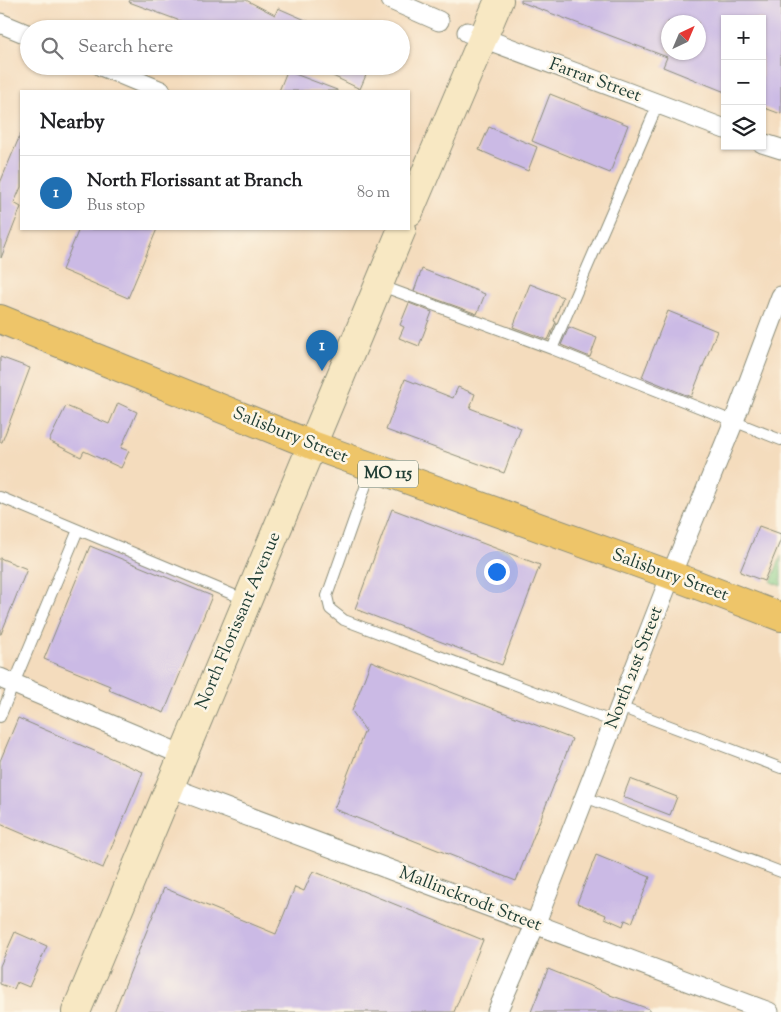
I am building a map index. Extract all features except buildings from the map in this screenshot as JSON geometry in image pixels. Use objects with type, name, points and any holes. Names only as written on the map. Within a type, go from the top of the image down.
[{"type":"main road","points":[[411,201],[474,36],[499,0]]},
{"type":"main road","name":"North Florissant Avenue","points":[[76,1012],[402,230]]},
{"type":"main road","name":"Salisbury Street","points":[[0,319],[372,468],[671,575],[781,618]]},
{"type":"street","points":[[391,0],[439,21]]},
{"type":"street","points":[[0,23],[20,32]]},
{"type":"street","name":"Farrar Street","points":[[474,36],[721,128]]},
{"type":"street","points":[[123,75],[159,90]]},
{"type":"street","points":[[766,143],[781,149]]},
{"type":"street","name":"North 21st Street","points":[[497,1012],[535,925],[671,575],[734,421],[781,296]]},
{"type":"street","points":[[7,681],[183,755]]},
{"type":"street","name":"Mallinckrodt Street","points":[[170,787],[769,1012]]},
{"type":"lane","points":[[552,349],[658,104]]},
{"type":"lane","points":[[379,285],[552,349],[781,440]]},
{"type":"lane","points":[[372,468],[327,596],[330,609],[344,620],[781,768]]},
{"type":"lane","points":[[0,497],[248,601]]},
{"type":"lane","points":[[0,717],[7,681],[78,530]]},
{"type":"lane","points":[[585,797],[781,872]]},
{"type":"green space","points":[[781,556],[781,586],[771,582]]},
{"type":"place","name":"North Florissant at Branch","points":[[322,371]]}]
